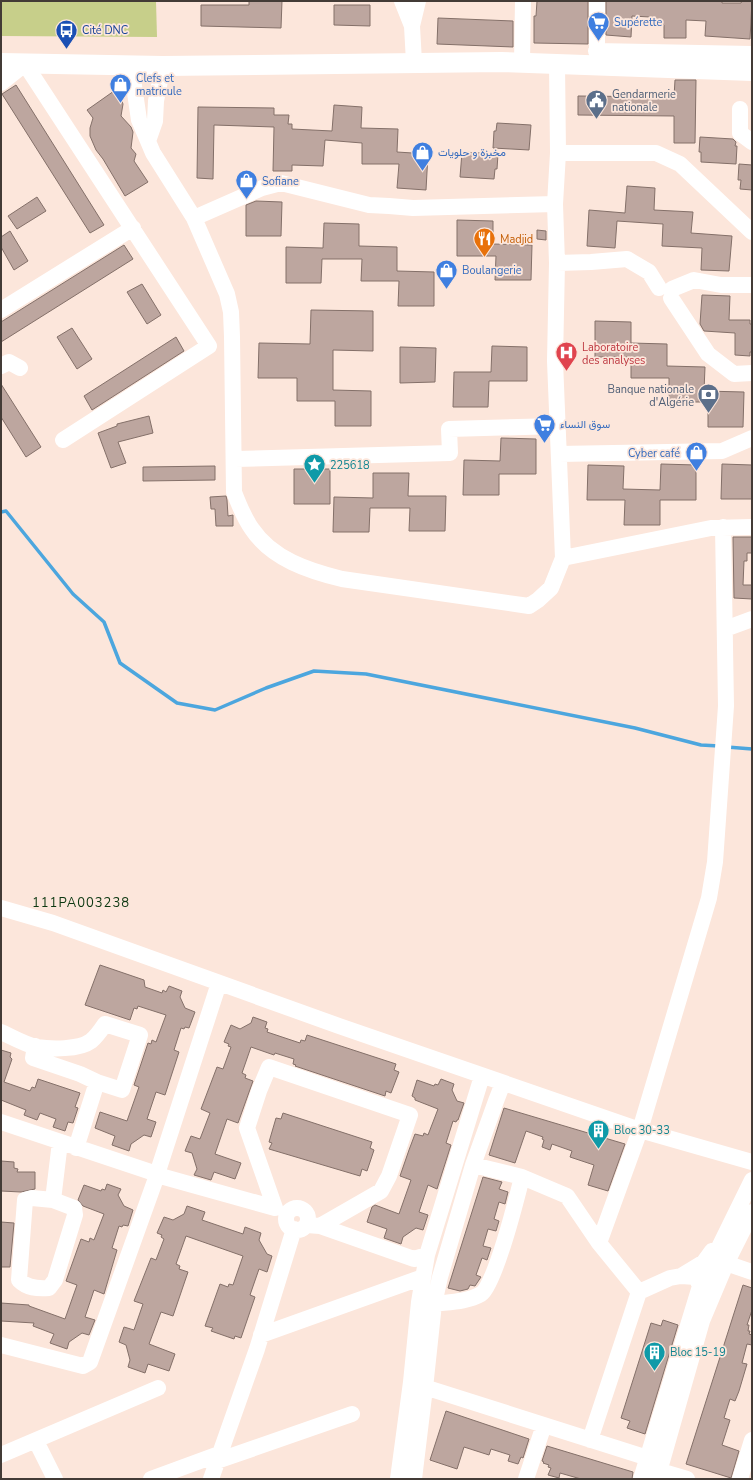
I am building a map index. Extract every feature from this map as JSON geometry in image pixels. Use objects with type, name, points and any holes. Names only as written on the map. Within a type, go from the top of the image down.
[{"type":"main road","points":[[1,63],[162,66],[414,62],[557,64],[597,58],[752,71]]},
{"type":"street","points":[[402,1],[412,26]]},
{"type":"street","points":[[414,62],[412,26],[418,1]]},
{"type":"street","points":[[522,63],[523,1]]},
{"type":"street","points":[[597,1],[597,58],[752,54]]},
{"type":"street","points":[[1,83],[25,64],[210,346],[63,440]]},
{"type":"street","points":[[131,65],[140,120],[148,141],[153,153],[194,218],[226,294],[231,312],[235,459],[234,492],[241,510],[252,529],[268,547],[287,560],[318,573],[342,579],[529,606],[551,588],[563,558],[555,361],[558,263],[555,204],[558,152],[557,64]]},
{"type":"street","points":[[148,141],[155,121],[156,101],[162,66]]},
{"type":"street","points":[[740,109],[740,133],[752,142]]},
{"type":"street","points":[[558,152],[656,153],[680,164],[752,232]]},
{"type":"street","points":[[194,218],[262,188],[281,183],[369,205],[395,207],[413,208],[555,204]]},
{"type":"street","points":[[1,310],[133,228]]},
{"type":"street","points":[[558,263],[627,259],[649,272],[668,291],[708,354],[734,374],[752,373]]},
{"type":"street","points":[[668,291],[694,280],[721,285],[752,285]]},
{"type":"street","points":[[1,366],[9,362],[20,368]]},
{"type":"street","points":[[235,459],[450,453],[449,430],[558,426]]},
{"type":"street","points":[[559,454],[722,451],[752,438]]},
{"type":"street","points":[[599,1243],[640,1130],[708,898],[715,862],[726,706],[726,629],[723,527]]},
{"type":"street","points":[[563,558],[711,528],[752,527]]},
{"type":"street","points":[[726,629],[752,619]]},
{"type":"street","points":[[1,908],[16,911],[53,923],[482,1076],[640,1130],[752,1162]]},
{"type":"street","points":[[1,1345],[83,1366],[90,1362],[157,1175],[219,983]]},
{"type":"street","points":[[1,1032],[35,1046],[62,1048],[77,1047],[90,1042],[106,1024],[140,1035],[122,1090],[33,1058],[35,1046]]},
{"type":"street","points":[[212,1479],[218,1457],[261,1335],[307,1227],[381,1191],[389,1176],[410,1115],[269,1067],[259,1091],[247,1128],[281,1211],[290,1228],[307,1227],[414,1259],[427,1255]]},
{"type":"street","points":[[414,1479],[423,1277],[427,1255],[482,1076]]},
{"type":"street","points":[[76,1148],[97,1082]]},
{"type":"street","points":[[398,1479],[440,1277],[473,1165],[503,1083]]},
{"type":"street","points":[[1,1122],[157,1175],[281,1211]]},
{"type":"street","points":[[53,1200],[60,1142]]},
{"type":"street","points":[[473,1165],[522,1177],[567,1196],[599,1243],[639,1292]]},
{"type":"street","points":[[434,1304],[466,1300],[483,1294],[495,1272],[522,1177]]},
{"type":"street","points":[[682,1276],[704,1262],[727,1230],[752,1180]]},
{"type":"street","points":[[32,1198],[53,1200],[74,1208],[75,1215],[62,1259],[55,1280],[49,1288],[40,1289],[25,1286],[19,1280],[25,1200],[32,1198]]},
{"type":"street","points":[[641,1479],[700,1286],[720,1261],[752,1212]]},
{"type":"street","points":[[687,1479],[658,1475],[720,1261],[727,1230]]},
{"type":"street","points":[[720,1261],[752,1272]]},
{"type":"street","points":[[590,1440],[639,1292],[670,1278],[682,1276],[696,1277],[700,1286]]},
{"type":"street","points":[[261,1335],[423,1277]]},
{"type":"street","points":[[418,1385],[648,1458]]},
{"type":"street","points":[[1,1456],[158,1388]]},
{"type":"street","points":[[151,1479],[352,1414]]},
{"type":"street","points":[[526,1479],[544,1425]]},
{"type":"street","points":[[36,1440],[55,1479]]},
{"type":"street","points":[[740,1479],[752,1440]]},
{"type":"green space","points":[[1,1],[156,1],[157,37],[1,36]]},
{"type":"building","points":[[249,1],[282,1],[281,28],[201,26],[201,5],[249,5]]},
{"type":"building","points":[[537,1],[588,1],[588,44],[534,43],[534,16],[536,16]]},
{"type":"building","points":[[606,1],[722,1],[722,3],[741,3],[742,1],[752,1],[750,39],[705,36],[706,21],[686,20],[686,38],[664,38],[664,25],[651,25],[650,17],[632,16],[631,37],[606,35]]},
{"type":"building","points":[[334,5],[370,5],[370,26],[334,25]]},
{"type":"building","points":[[438,18],[513,21],[513,47],[437,44]]},
{"type":"building","points":[[675,80],[696,80],[695,143],[674,143],[674,116],[578,115],[578,96],[674,97]]},
{"type":"building","points":[[16,85],[104,225],[90,233],[2,94]]},
{"type":"building","points":[[114,91],[121,99],[123,104],[121,116],[131,127],[133,132],[131,148],[136,154],[134,161],[148,182],[125,196],[96,150],[90,136],[90,128],[93,118],[87,110]]},
{"type":"building","points":[[334,105],[362,107],[361,128],[398,129],[397,152],[428,154],[426,190],[397,188],[399,164],[362,164],[362,143],[325,140],[323,166],[292,165],[292,171],[273,171],[274,127],[214,125],[213,179],[197,178],[198,107],[274,108],[274,115],[289,115],[288,124],[292,124],[292,129],[332,131]]},
{"type":"building","points":[[497,123],[531,125],[529,150],[493,148],[494,131],[496,131]]},
{"type":"building","points":[[700,137],[733,139],[736,142],[735,146],[737,146],[736,164],[701,162],[701,152],[699,152]]},
{"type":"building","points":[[462,152],[498,154],[497,169],[495,169],[494,179],[460,177]]},
{"type":"building","points":[[739,164],[752,165],[752,190],[740,189],[741,180],[738,180]]},
{"type":"building","points":[[627,186],[655,188],[654,210],[693,212],[691,233],[732,236],[729,271],[701,270],[702,248],[662,246],[663,224],[617,221],[615,248],[587,246],[589,210],[625,213]]},
{"type":"building","points":[[37,197],[46,211],[17,229],[8,216]]},
{"type":"building","points":[[256,201],[282,202],[281,236],[246,236],[246,205]]},
{"type":"building","points":[[457,220],[493,221],[493,244],[532,245],[531,280],[495,280],[496,256],[457,256]]},
{"type":"building","points":[[324,223],[359,224],[359,246],[397,247],[397,271],[434,272],[434,306],[398,306],[399,281],[361,281],[362,259],[322,259],[321,283],[286,283],[286,247],[323,248]]},
{"type":"building","points":[[537,230],[546,231],[546,240],[537,239]]},
{"type":"building","points":[[10,231],[28,261],[14,270],[1,247],[1,237]]},
{"type":"building","points":[[124,245],[133,259],[1,342],[1,322]]},
{"type":"building","points":[[142,284],[161,315],[147,324],[127,292]]},
{"type":"building","points":[[702,295],[730,296],[729,320],[750,320],[750,324],[752,324],[752,352],[750,352],[750,356],[735,355],[735,333],[704,331],[700,324]]},
{"type":"building","points":[[311,310],[373,311],[373,351],[333,350],[333,390],[371,391],[371,426],[335,426],[335,401],[297,401],[297,378],[258,378],[259,343],[310,344]]},
{"type":"building","points":[[595,321],[631,322],[631,343],[667,344],[667,366],[705,367],[704,391],[744,392],[743,427],[708,427],[708,402],[669,402],[669,378],[631,378],[631,357],[595,357]]},
{"type":"building","points":[[72,328],[92,359],[77,369],[57,337]]},
{"type":"building","points":[[176,337],[184,351],[92,410],[84,396]]},
{"type":"building","points":[[492,346],[527,347],[527,381],[489,381],[488,407],[453,407],[454,372],[491,372]]},
{"type":"building","points":[[400,347],[436,348],[435,382],[400,383]]},
{"type":"building","points":[[1,384],[41,447],[26,457],[1,417]]},
{"type":"building","points":[[149,416],[153,433],[118,442],[126,463],[111,468],[98,433],[117,426],[117,424]]},
{"type":"building","points":[[501,438],[536,439],[536,474],[499,474],[499,495],[463,495],[464,460],[500,461]]},
{"type":"building","points":[[661,464],[696,465],[696,500],[660,500],[660,525],[624,525],[625,500],[587,500],[588,465],[624,466],[623,489],[660,490]]},
{"type":"building","points":[[722,464],[752,465],[752,499],[721,499]]},
{"type":"building","points":[[215,466],[215,480],[143,481],[143,467]]},
{"type":"building","points":[[294,469],[330,469],[330,504],[294,504]]},
{"type":"building","points":[[373,473],[409,473],[408,496],[446,496],[445,531],[409,531],[410,508],[370,508],[369,532],[333,532],[334,497],[373,498]]},
{"type":"building","points":[[226,496],[228,516],[233,515],[233,526],[216,526],[215,509],[211,509],[210,497]]},
{"type":"building","points":[[733,537],[752,537],[752,553],[747,553],[747,561],[744,561],[743,585],[752,585],[752,599],[734,598]]},
{"type":"building","points":[[100,965],[144,980],[145,987],[162,993],[163,990],[166,992],[169,986],[182,991],[180,997],[185,1008],[195,1012],[189,1028],[181,1028],[174,1050],[179,1052],[165,1095],[156,1092],[147,1119],[156,1122],[151,1137],[144,1135],[131,1144],[129,1151],[112,1145],[115,1136],[95,1128],[100,1112],[127,1121],[139,1087],[134,1085],[148,1043],[151,1044],[152,1040],[156,1042],[166,1015],[138,1006],[137,1009],[134,1008],[130,1020],[85,1005]]},
{"type":"building","points":[[253,1017],[267,1022],[265,1028],[268,1029],[267,1032],[300,1043],[301,1040],[305,1041],[307,1035],[396,1064],[394,1070],[399,1072],[391,1093],[386,1091],[385,1096],[295,1066],[296,1065],[293,1064],[294,1059],[275,1053],[274,1055],[251,1047],[242,1073],[246,1075],[245,1078],[253,1081],[238,1123],[227,1119],[215,1154],[241,1163],[235,1179],[214,1172],[211,1180],[194,1175],[197,1169],[192,1153],[185,1151],[191,1136],[200,1139],[210,1113],[201,1109],[217,1067],[223,1069],[231,1047],[228,1046],[229,1044],[224,1042],[231,1025],[240,1029],[251,1023]]},
{"type":"building","points":[[1,1050],[11,1053],[10,1057],[12,1059],[4,1082],[30,1091],[32,1087],[35,1088],[38,1079],[80,1093],[75,1107],[78,1108],[73,1123],[68,1122],[65,1131],[53,1127],[56,1119],[40,1113],[37,1120],[24,1115],[26,1110],[1,1100]]},
{"type":"building","points":[[441,1079],[454,1084],[452,1090],[457,1101],[464,1103],[458,1120],[456,1122],[453,1121],[446,1143],[451,1145],[437,1189],[428,1185],[419,1212],[428,1215],[423,1230],[416,1228],[403,1237],[401,1244],[384,1238],[387,1229],[367,1222],[372,1207],[375,1205],[399,1214],[411,1180],[400,1176],[409,1150],[415,1134],[423,1136],[424,1133],[428,1135],[438,1109],[415,1100],[412,1096],[417,1080],[434,1086],[435,1084],[438,1085]]},
{"type":"building","name":"Bloc 30-33","points":[[504,1108],[625,1144],[608,1191],[588,1185],[594,1165],[570,1157],[572,1151],[552,1144],[550,1150],[542,1147],[544,1140],[542,1139],[543,1137],[526,1131],[515,1163],[489,1155]]},
{"type":"building","points":[[283,1113],[372,1142],[370,1148],[374,1150],[367,1171],[362,1169],[360,1176],[269,1149],[272,1143],[269,1142],[276,1118],[281,1119]]},
{"type":"building","points":[[1,1161],[14,1162],[14,1168],[18,1169],[17,1172],[35,1172],[35,1189],[21,1192],[1,1191]]},
{"type":"building","points":[[483,1177],[502,1182],[499,1189],[508,1192],[505,1204],[499,1202],[494,1219],[499,1221],[496,1231],[488,1229],[483,1246],[491,1248],[487,1260],[482,1258],[476,1275],[481,1277],[475,1286],[470,1285],[468,1289],[460,1291],[448,1288]]},
{"type":"building","points":[[107,1184],[121,1189],[118,1195],[124,1206],[133,1210],[128,1226],[119,1226],[112,1248],[117,1250],[104,1294],[94,1290],[85,1317],[95,1320],[89,1335],[82,1333],[69,1342],[67,1349],[50,1343],[54,1334],[33,1326],[34,1323],[1,1321],[1,1303],[29,1305],[65,1319],[77,1285],[66,1281],[81,1239],[89,1242],[90,1238],[94,1240],[104,1214],[83,1206],[78,1200],[84,1185],[101,1191],[102,1189],[105,1190]]},
{"type":"building","points":[[187,1206],[205,1212],[202,1220],[243,1234],[245,1227],[261,1233],[259,1240],[267,1254],[272,1256],[267,1272],[259,1269],[250,1295],[255,1297],[241,1338],[235,1336],[234,1339],[211,1331],[213,1328],[205,1326],[220,1284],[228,1287],[229,1284],[233,1285],[243,1256],[186,1236],[176,1264],[180,1266],[179,1269],[188,1272],[173,1316],[161,1312],[149,1344],[175,1354],[169,1371],[148,1364],[145,1373],[128,1367],[130,1360],[126,1345],[119,1342],[124,1327],[134,1330],[143,1304],[134,1301],[151,1258],[156,1260],[164,1239],[161,1237],[162,1235],[157,1233],[164,1217],[173,1220],[184,1214]]},
{"type":"building","points":[[1,1222],[14,1223],[10,1267],[1,1267]]},
{"type":"building","points":[[743,1285],[752,1288],[752,1310],[747,1325],[749,1325],[749,1334],[752,1335],[752,1345],[747,1344],[742,1363],[747,1364],[739,1391],[735,1401],[730,1399],[724,1418],[730,1420],[722,1445],[739,1451],[731,1478],[686,1464]]},
{"type":"building","name":"Bloc 15-19","points":[[663,1320],[678,1325],[645,1434],[627,1428],[630,1421],[621,1418],[651,1323],[661,1326]]},
{"type":"building","points":[[446,1411],[529,1439],[523,1458],[521,1457],[518,1464],[508,1461],[510,1455],[491,1449],[489,1455],[464,1447],[457,1469],[430,1460]]},
{"type":"building","points":[[547,1446],[633,1472],[632,1479],[581,1479],[560,1473],[559,1478],[548,1475],[551,1468],[542,1461]]},
{"type":"waterway","points":[[1,512],[6,511],[73,594],[104,622],[120,663],[177,703],[215,710],[266,688],[314,671],[366,674],[635,728],[701,745],[719,746]]},
{"type":"waterway","points":[[727,747],[752,749]]},
{"type":"place","name":"Supérette","points":[[599,42]]},
{"type":"place","name":"Cité DNC","points":[[67,50]]},
{"type":"place","name":"Clefs et matricule","points":[[120,104]]},
{"type":"place","name":"Gendarmerie nationale","points":[[597,120]]},
{"type":"place","name":"مخبزة و حلويات","points":[[423,172]]},
{"type":"place","name":"Sofiane","points":[[247,200]]},
{"type":"place","name":"Madjid","points":[[484,258]]},
{"type":"place","name":"Boulangerie","points":[[447,290]]},
{"type":"place","name":"Laboratoire des analyses","points":[[567,372]]},
{"type":"place","name":"Banque nationale d'Algérie","points":[[709,414]]},
{"type":"place","name":"سوق النساء","points":[[544,444]]},
{"type":"place","name":"Cyber café","points":[[696,472]]},
{"type":"place","name":"225618","points":[[314,484]]},
{"type":"place","name":"Bloc 30-33","points":[[599,1150]]},
{"type":"place","name":"Bloc 15-19","points":[[655,1372]]},
{"type":"district","name":"111PA003238","points":[[81,902]]}]
